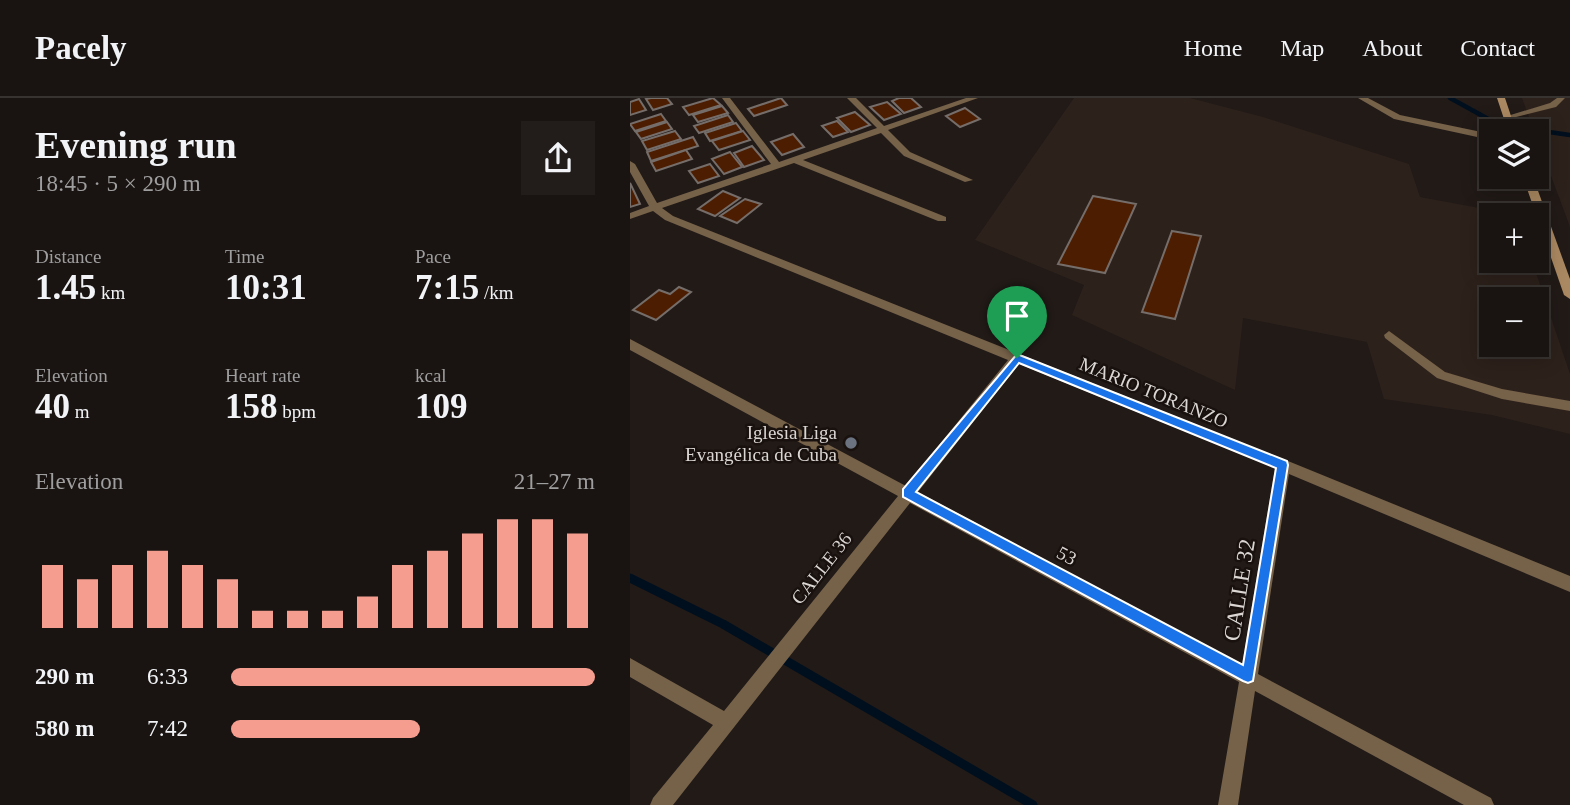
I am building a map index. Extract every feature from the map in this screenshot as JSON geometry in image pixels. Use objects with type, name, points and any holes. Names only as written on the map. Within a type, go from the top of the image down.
[{"type":"main road","points":[[1501,98],[1508,117]]},
{"type":"main road","points":[[1532,189],[1570,295]]},
{"type":"street","points":[[726,98],[776,164]]},
{"type":"street","points":[[851,98],[907,154],[968,180]]},
{"type":"street","points":[[630,216],[974,98]]},
{"type":"street","points":[[1362,98],[1397,117],[1479,134]]},
{"type":"street","points":[[793,159],[942,219]]},
{"type":"street","points":[[630,164],[654,207]]},
{"type":"street","name":"MARIO TORANZO","points":[[654,207],[669,218],[703,232],[1283,465],[1570,584]]},
{"type":"street","name":"53","points":[[630,344],[1484,805]]},
{"type":"street","name":"CALLE 36","points":[[660,805],[1017,358]]},
{"type":"street","name":"CALLE 32","points":[[1228,805],[1283,465]]},
{"type":"street","points":[[630,667],[726,722]]},
{"type":"lane","points":[[1508,117],[1553,105],[1561,98]]},
{"type":"lane","points":[[1389,335],[1441,375],[1502,394],[1570,405]]},
{"type":"shaded area","points":[[1074,98],[1190,98],[1263,117],[1409,164],[1420,197],[1479,208],[1479,273],[1536,273],[1541,287],[1479,287],[1479,357],[1549,357],[1549,312],[1570,374],[1570,434],[1492,415],[1384,399],[1367,342],[1243,318],[1235,390],[1072,315],[1084,285],[975,240]]},
{"type":"shaded area","points":[[1522,98],[1570,98],[1570,227],[1549,170],[1549,119],[1530,119]]},
{"type":"building","points":[[667,98],[672,104],[653,110],[646,99]]},
{"type":"building","points":[[713,98],[721,105],[689,115],[683,107]]},
{"type":"building","points":[[781,98],[787,105],[754,116],[748,109]]},
{"type":"building","points":[[911,98],[921,107],[904,113],[892,101]]},
{"type":"building","points":[[639,99],[646,110],[630,115],[630,102]]},
{"type":"building","points":[[887,102],[901,114],[884,120],[870,107]]},
{"type":"building","points":[[722,106],[728,113],[698,122],[693,115]]},
{"type":"building","points":[[965,108],[980,119],[960,127],[946,116]]},
{"type":"building","points":[[855,112],[870,125],[851,132],[837,118]]},
{"type":"building","points":[[661,114],[666,121],[635,131],[630,124]]},
{"type":"building","points":[[728,115],[733,122],[699,133],[694,126]]},
{"type":"building","points":[[837,121],[848,132],[833,137],[822,126]]},
{"type":"building","points":[[667,122],[672,129],[641,139],[636,132]]},
{"type":"building","points":[[736,123],[742,131],[710,141],[705,133]]},
{"type":"building","points":[[675,131],[681,139],[647,150],[642,141]]},
{"type":"building","points":[[743,131],[750,140],[719,150],[712,141]]},
{"type":"building","points":[[793,134],[804,147],[782,155],[771,142]]},
{"type":"building","points":[[693,137],[698,146],[651,161],[647,152]]},
{"type":"building","points":[[752,146],[764,160],[744,167],[734,153]]},
{"type":"building","points":[[686,150],[692,159],[656,171],[651,162]]},
{"type":"building","points":[[730,152],[742,167],[724,174],[712,159]]},
{"type":"building","points":[[710,164],[719,176],[698,183],[689,171]]},
{"type":"building","points":[[630,183],[640,204],[630,207]]},
{"type":"building","points":[[723,191],[740,198],[715,216],[698,209]]},
{"type":"building","points":[[1093,196],[1136,204],[1105,273],[1058,264]]},
{"type":"building","points":[[745,199],[761,204],[737,223],[720,216]]},
{"type":"building","points":[[1172,231],[1201,236],[1175,319],[1142,312]]},
{"type":"building","points":[[679,287],[691,292],[656,320],[633,310],[659,290],[670,294]]},
{"type":"waterway","points":[[1450,98],[1488,119]]},
{"type":"waterway","points":[[1549,132],[1570,135]]},
{"type":"waterway","points":[[630,578],[723,624],[1033,805]]},
{"type":"place","name":"Iglesia Liga Evangélica de Cuba","points":[[851,443]]},
{"type":"route","points":[[1017,358],[1283,465],[1248,676],[907,493],[1017,358]]}]
